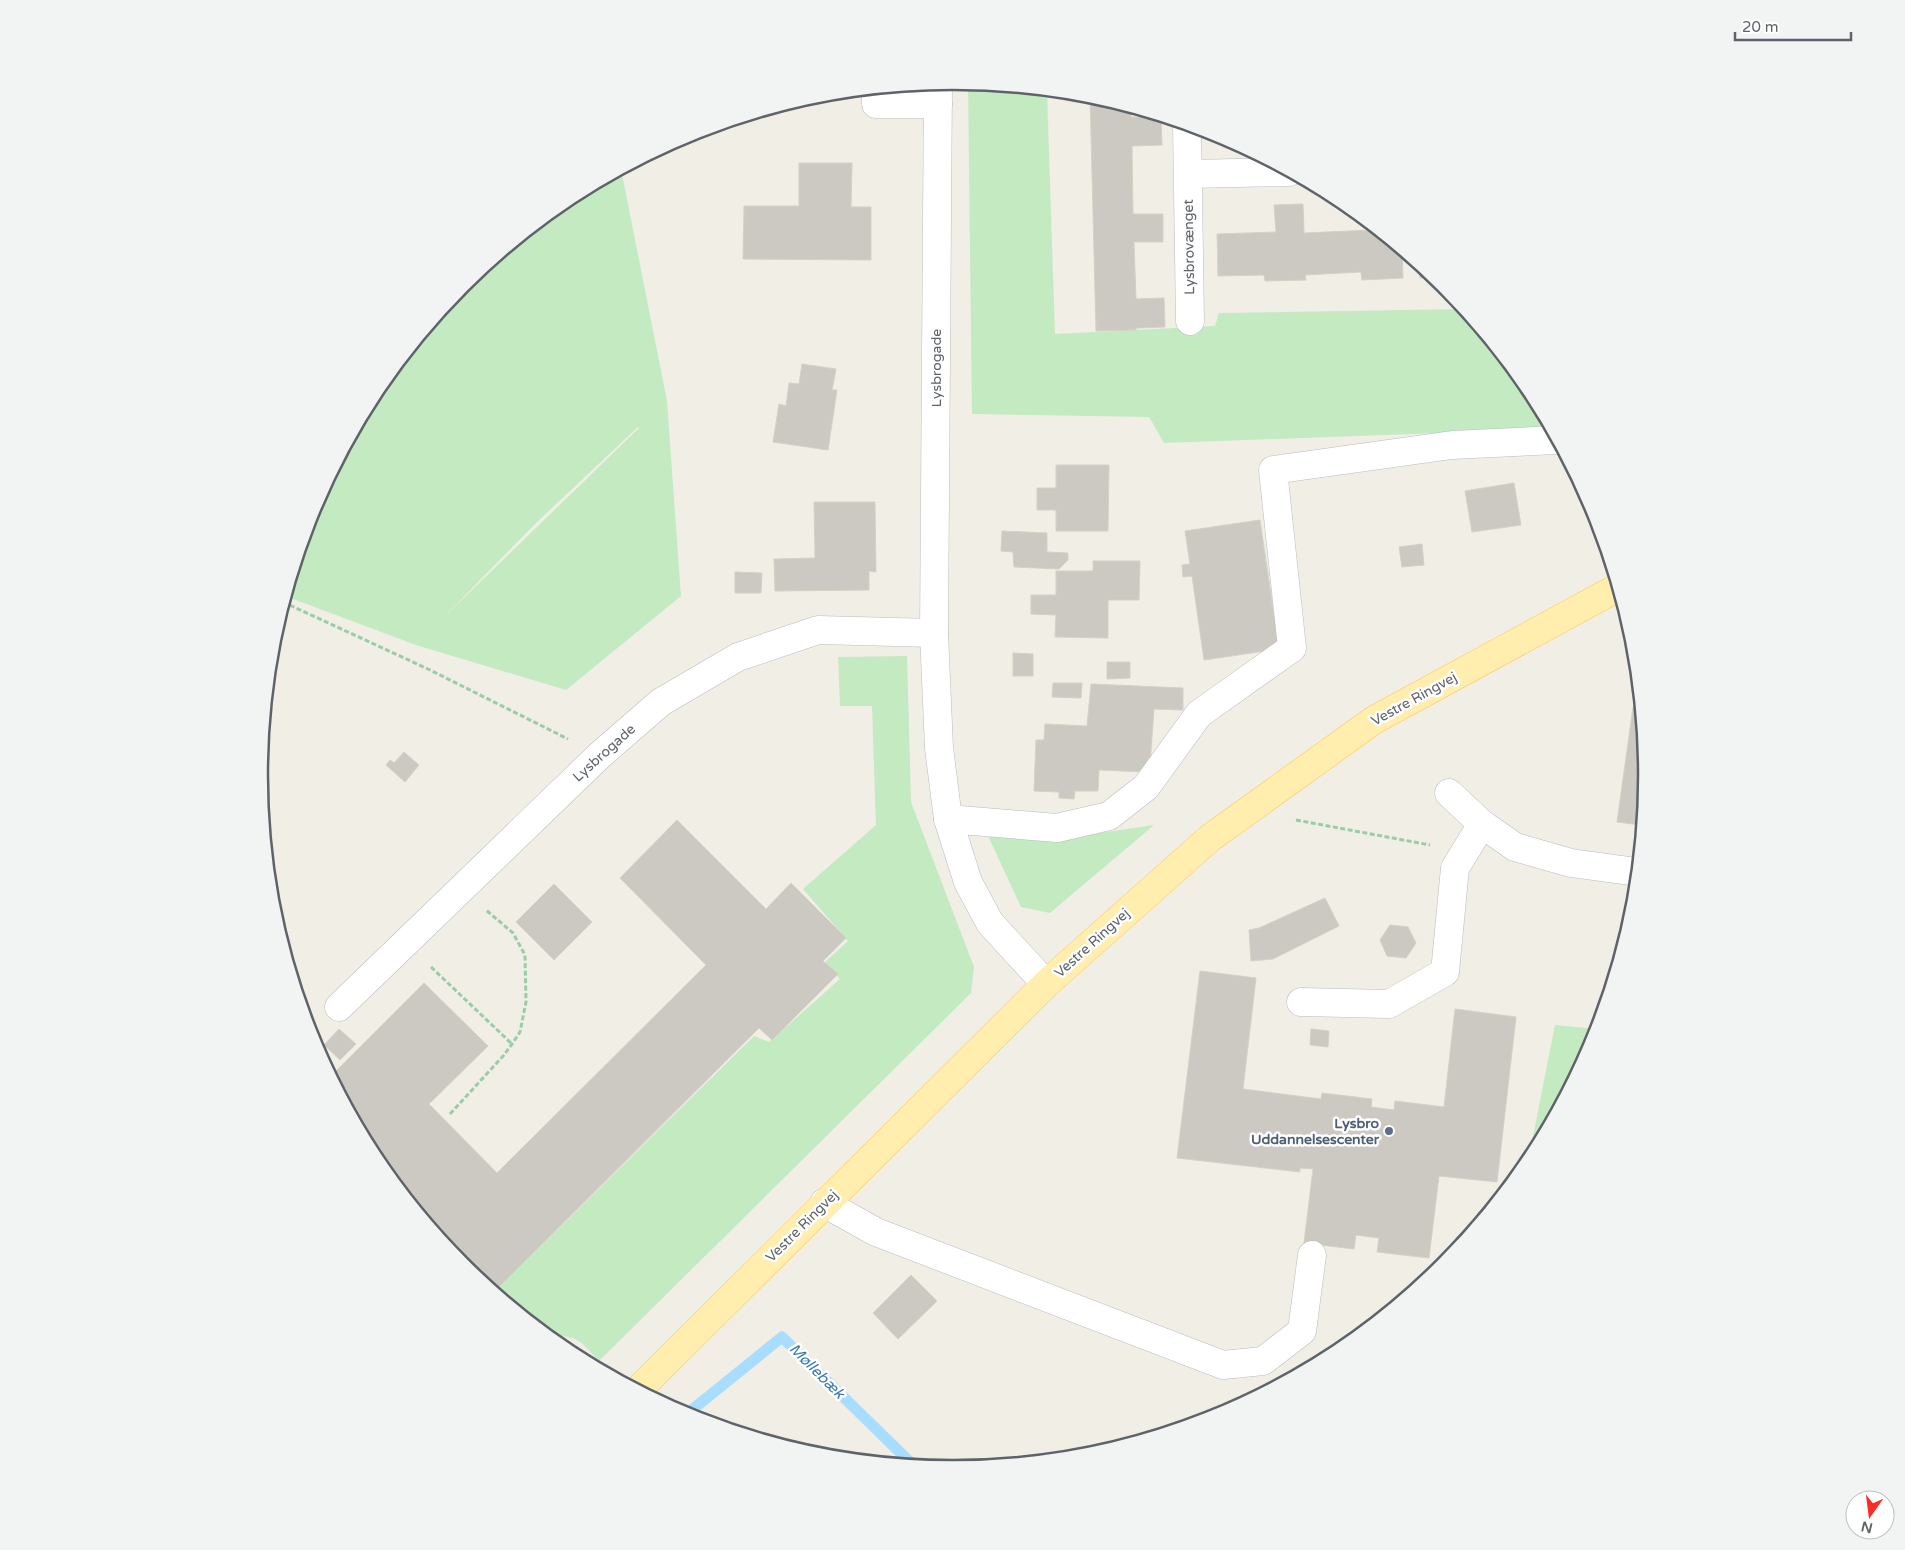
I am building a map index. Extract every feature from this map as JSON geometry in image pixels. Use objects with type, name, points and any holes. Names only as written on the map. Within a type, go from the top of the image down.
[{"type":"main road","name":"Vestre Ringvej","points":[[643,1385],[1046,984],[1210,838],[1374,720],[1612,591]]},
{"type":"street","name":"Lysbrogade","points":[[876,95],[876,104],[938,93],[934,633],[939,748],[948,819],[968,882],[990,923],[1046,984]]},
{"type":"street","name":"Lysbrovænget","points":[[1187,131],[1190,321]]},
{"type":"street","points":[[1188,174],[1276,172]]},
{"type":"street","points":[[948,819],[1057,828],[1109,816],[1146,787],[1199,714],[1292,648],[1273,470],[1452,446],[1550,440]]},
{"type":"street","name":"Lysbrogade","points":[[339,1007],[600,755],[661,702],[738,657],[818,630],[934,633]]},
{"type":"street","points":[[1449,793],[1482,824],[1515,847],[1571,863],[1631,871]]},
{"type":"street","points":[[1301,1002],[1390,1004],[1445,972],[1455,868],[1482,824]]},
{"type":"street","points":[[824,1203],[876,1232],[1223,1365],[1264,1361],[1302,1331],[1312,1255]]},
{"type":"path","points":[[289,605],[428,669],[600,755]]},
{"type":"path","points":[[1248,811],[1465,852]]},
{"type":"path","points":[[450,1114],[504,1056],[520,1032],[526,1002],[525,955],[514,933],[461,889]]},
{"type":"path","points":[[406,943],[512,1044]]},
{"type":"green space","points":[[968,90],[997,91],[1047,97],[1055,334],[1215,326],[1219,313],[1455,309],[1496,358],[1522,394],[1544,429],[1164,443],[1149,417],[972,414]]},
{"type":"green space","points":[[622,176],[667,401],[681,596],[566,690],[416,645],[291,598],[304,555],[338,472],[359,432],[383,394],[437,323],[501,260],[535,232],[572,205]],"holes":[[[639,428],[442,619],[536,523]]]},
{"type":"green space","points":[[907,656],[911,802],[974,967],[971,993],[599,1361],[582,1343],[573,1338],[559,1336],[498,1288],[754,1036],[769,1042],[840,979],[825,962],[848,941],[803,889],[876,825],[872,706],[840,706],[838,657]]},
{"type":"green space","points":[[1154,825],[1050,913],[1021,907],[988,836],[1060,839]]},
{"type":"green space","points":[[1555,1025],[1588,1028],[1567,1078],[1532,1139]]},
{"type":"building","points":[[1090,104],[1131,113],[1131,117],[1143,117],[1161,122],[1162,145],[1132,146],[1133,214],[1163,214],[1163,242],[1134,242],[1136,299],[1164,298],[1165,327],[1096,331]]},
{"type":"building","points":[[799,163],[852,163],[851,207],[871,207],[871,260],[743,259],[744,206],[799,206]]},
{"type":"building","points":[[1303,204],[1304,233],[1368,230],[1402,259],[1403,278],[1362,280],[1361,272],[1305,275],[1306,280],[1265,281],[1264,275],[1218,276],[1217,234],[1276,232],[1274,205]]},
{"type":"building","points":[[802,364],[836,369],[832,390],[837,390],[828,450],[773,442],[779,404],[786,406],[789,383],[799,384]]},
{"type":"building","points":[[1056,465],[1109,465],[1108,531],[1056,531],[1056,510],[1037,510],[1037,488],[1056,488]]},
{"type":"building","points":[[1514,483],[1521,525],[1472,532],[1465,491]]},
{"type":"building","points":[[814,502],[875,502],[876,572],[869,571],[869,590],[775,591],[774,559],[815,558]]},
{"type":"building","points":[[1260,520],[1279,649],[1204,660],[1192,576],[1183,577],[1182,565],[1190,564],[1185,531]]},
{"type":"building","points":[[1002,531],[1047,533],[1047,552],[1068,553],[1068,560],[1059,569],[1014,567],[1013,552],[1001,551]]},
{"type":"building","points":[[1422,544],[1424,565],[1402,567],[1399,547]]},
{"type":"building","points":[[1093,561],[1140,561],[1139,600],[1108,600],[1108,638],[1055,637],[1056,615],[1031,614],[1031,595],[1056,595],[1056,571],[1093,571]]},
{"type":"building","points":[[735,572],[762,573],[761,593],[735,593]]},
{"type":"building","points":[[1013,653],[1033,654],[1033,676],[1013,676]]},
{"type":"building","points":[[1107,662],[1130,662],[1130,678],[1107,679]]},
{"type":"building","points":[[1053,683],[1082,683],[1081,698],[1052,697]]},
{"type":"building","points":[[1091,684],[1183,688],[1183,710],[1154,709],[1150,765],[1146,772],[1099,770],[1098,791],[1075,791],[1074,799],[1059,798],[1059,792],[1034,791],[1036,740],[1044,740],[1045,724],[1087,726]]},
{"type":"building","points":[[1634,707],[1638,775],[1636,824],[1617,822]]},
{"type":"building","points":[[404,752],[419,765],[405,782],[386,765],[390,760],[394,763]]},
{"type":"building","points":[[677,820],[766,909],[791,883],[846,938],[823,961],[838,974],[772,1040],[759,1028],[498,1288],[437,1227],[409,1192],[383,1156],[359,1117],[335,1072],[424,983],[488,1046],[429,1104],[497,1173],[706,965],[620,878]]},
{"type":"building","points":[[554,884],[592,922],[554,960],[516,922]]},
{"type":"building","points":[[1325,898],[1339,926],[1273,959],[1251,961],[1249,930],[1259,928]]},
{"type":"building","points":[[1390,925],[1408,927],[1416,943],[1406,958],[1387,956],[1380,940]]},
{"type":"building","points":[[1200,971],[1256,978],[1243,1089],[1321,1099],[1322,1093],[1372,1099],[1371,1107],[1394,1110],[1395,1101],[1444,1107],[1455,1009],[1516,1017],[1497,1182],[1439,1176],[1429,1258],[1377,1252],[1379,1238],[1356,1235],[1354,1249],[1304,1243],[1313,1169],[1300,1168],[1300,1172],[1177,1158]]},
{"type":"building","points":[[339,1029],[356,1044],[340,1060],[324,1045]]},
{"type":"building","points":[[1311,1029],[1329,1031],[1328,1047],[1310,1045]]},
{"type":"building","points":[[911,1275],[937,1301],[898,1339],[873,1313]]},
{"type":"waterway","name":"Møllebæk","points":[[693,1409],[782,1337],[907,1459]]},
{"type":"place","name":"Lysbro Uddannelsescenter","points":[[1389,1131]]}]
